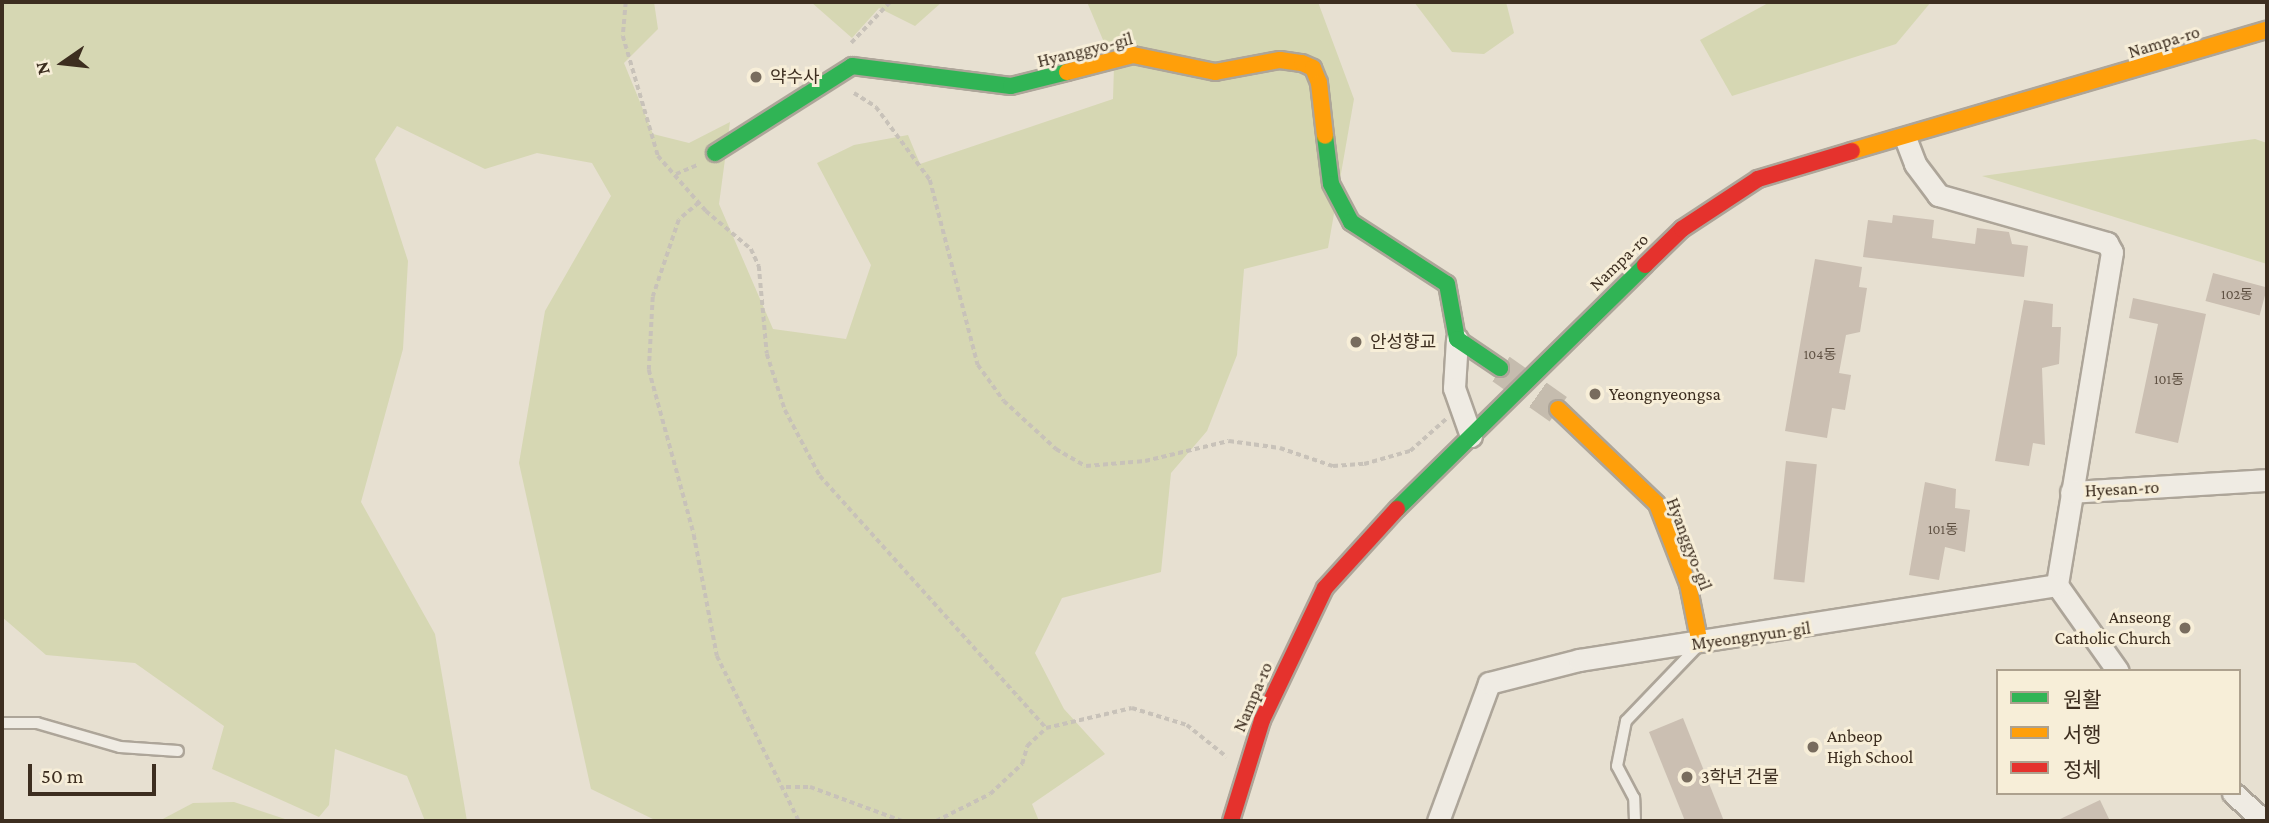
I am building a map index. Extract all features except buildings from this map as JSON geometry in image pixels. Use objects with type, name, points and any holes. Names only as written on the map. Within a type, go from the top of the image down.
[{"type":"street","name":"Nampa-ro","points":[[1237,818],[1246,768],[1262,720],[1325,588],[1471,436],[1682,229],[1722,199],[1758,179],[1906,140],[2267,30]]},
{"type":"street","name":"Hyanggyo-gil","points":[[715,153],[852,66],[890,66],[1011,86],[1133,55],[1157,55],[1215,72],[1280,60],[1301,62],[1313,68],[1319,83],[1331,184],[1350,222],[1447,284],[1457,339]]},
{"type":"street","points":[[1906,140],[1915,164],[1938,195],[2106,243],[2112,252],[2071,492]]},
{"type":"street","points":[[1457,339],[1500,368]]},
{"type":"street","points":[[1457,339],[1459,403],[1471,436]]},
{"type":"street","name":"Hyanggyo-gil","points":[[1559,409],[1657,504],[1688,584],[1700,644]]},
{"type":"street","name":"Hyesan-ro","points":[[2057,586],[2071,492],[2267,480]]},
{"type":"street","points":[[2057,586],[2117,669]]},
{"type":"street","name":"Myeongnyun-gil","points":[[1438,821],[1489,683],[1579,660],[1700,644],[2057,586]]},
{"type":"street","points":[[2235,795],[2264,821]]},
{"type":"lane","points":[[1635,821],[1634,798],[1617,766],[1626,721],[1700,644]]},
{"type":"lane","points":[[2,723],[37,723],[120,747],[178,751]]},
{"type":"path","points":[[626,2],[623,36],[658,156],[699,202],[741,234],[759,266],[767,354],[785,410],[820,476],[1046,728]]},
{"type":"path","points":[[835,76],[843,50],[890,2]]},
{"type":"path","points":[[848,89],[876,107],[930,180],[978,365],[1004,401],[1056,449],[1086,466],[1145,461],[1229,441],[1280,448],[1333,466],[1384,461],[1432,435],[1459,403]]},
{"type":"path","points":[[699,202],[679,220],[653,297],[649,370],[694,535],[718,656],[786,787],[799,821]]},
{"type":"path","points":[[936,821],[990,794],[1022,764],[1027,746],[1046,728],[1132,708],[1187,725],[1211,749],[1246,768]]},
{"type":"path","points":[[786,787],[810,787],[902,821]]},
{"type":"green space","points":[[2,2],[654,2],[658,29],[624,63],[653,134],[689,143],[730,122],[719,204],[773,329],[846,339],[871,265],[817,163],[854,145],[908,135],[920,164],[1113,99],[1114,66],[1087,2],[1318,2],[1354,99],[1328,248],[1244,269],[1237,355],[1207,431],[1171,473],[1161,572],[1062,598],[1035,653],[1064,709],[1105,754],[1032,804],[1039,821],[657,821],[591,789],[519,463],[545,311],[611,196],[592,163],[537,153],[485,169],[397,126],[375,159],[408,261],[403,349],[361,502],[435,634],[467,821],[425,821],[407,776],[335,749],[329,805],[319,817],[212,769],[224,726],[135,663],[46,655],[2,617]]},
{"type":"green space","points":[[811,2],[942,2],[915,26],[879,8],[852,38]]},
{"type":"green space","points":[[1414,2],[1506,2],[1514,33],[1484,54],[1452,52]]},
{"type":"green space","points":[[1770,2],[1931,2],[1896,44],[1732,96],[1700,40]]},
{"type":"green space","points":[[2255,139],[2267,143],[2267,264],[1982,176]]},
{"type":"green space","points":[[234,802],[291,821],[159,821],[193,803]]},
{"type":"tunnel","points":[[1501,369],[1558,409]]},
{"type":"traffic: fast","points":[[715,153],[852,66],[1011,86],[1067,72]]},
{"type":"traffic: fast","points":[[1325,136],[1331,184],[1351,222],[1447,284],[1457,339],[1500,368]]},
{"type":"traffic: fast","points":[[1397,509],[1645,265]]},
{"type":"traffic: slow","points":[[1852,151],[2267,30]]},
{"type":"traffic: slow","points":[[1067,72],[1133,55],[1215,72],[1280,60],[1302,63],[1313,68],[1319,83],[1325,136]]},
{"type":"traffic: slow","points":[[1558,409],[1657,504],[1688,584],[1700,644]]},
{"type":"traffic: jam","points":[[1645,265],[1682,229],[1758,179],[1852,151]]},
{"type":"traffic: jam","points":[[1231,821],[1262,720],[1325,588],[1397,509]]},
{"type":"place","name":"약수사","points":[[756,77]]},
{"type":"place","name":"안성향교","points":[[1356,342]]},
{"type":"place","name":"Yeongnyeongsa","points":[[1595,394]]},
{"type":"place","name":"Anseong Catholic Church","points":[[2185,628]]},
{"type":"place","name":"Anbeop High School","points":[[1813,747]]},
{"type":"place","name":"3학년 건물","points":[[1687,777]]}]
